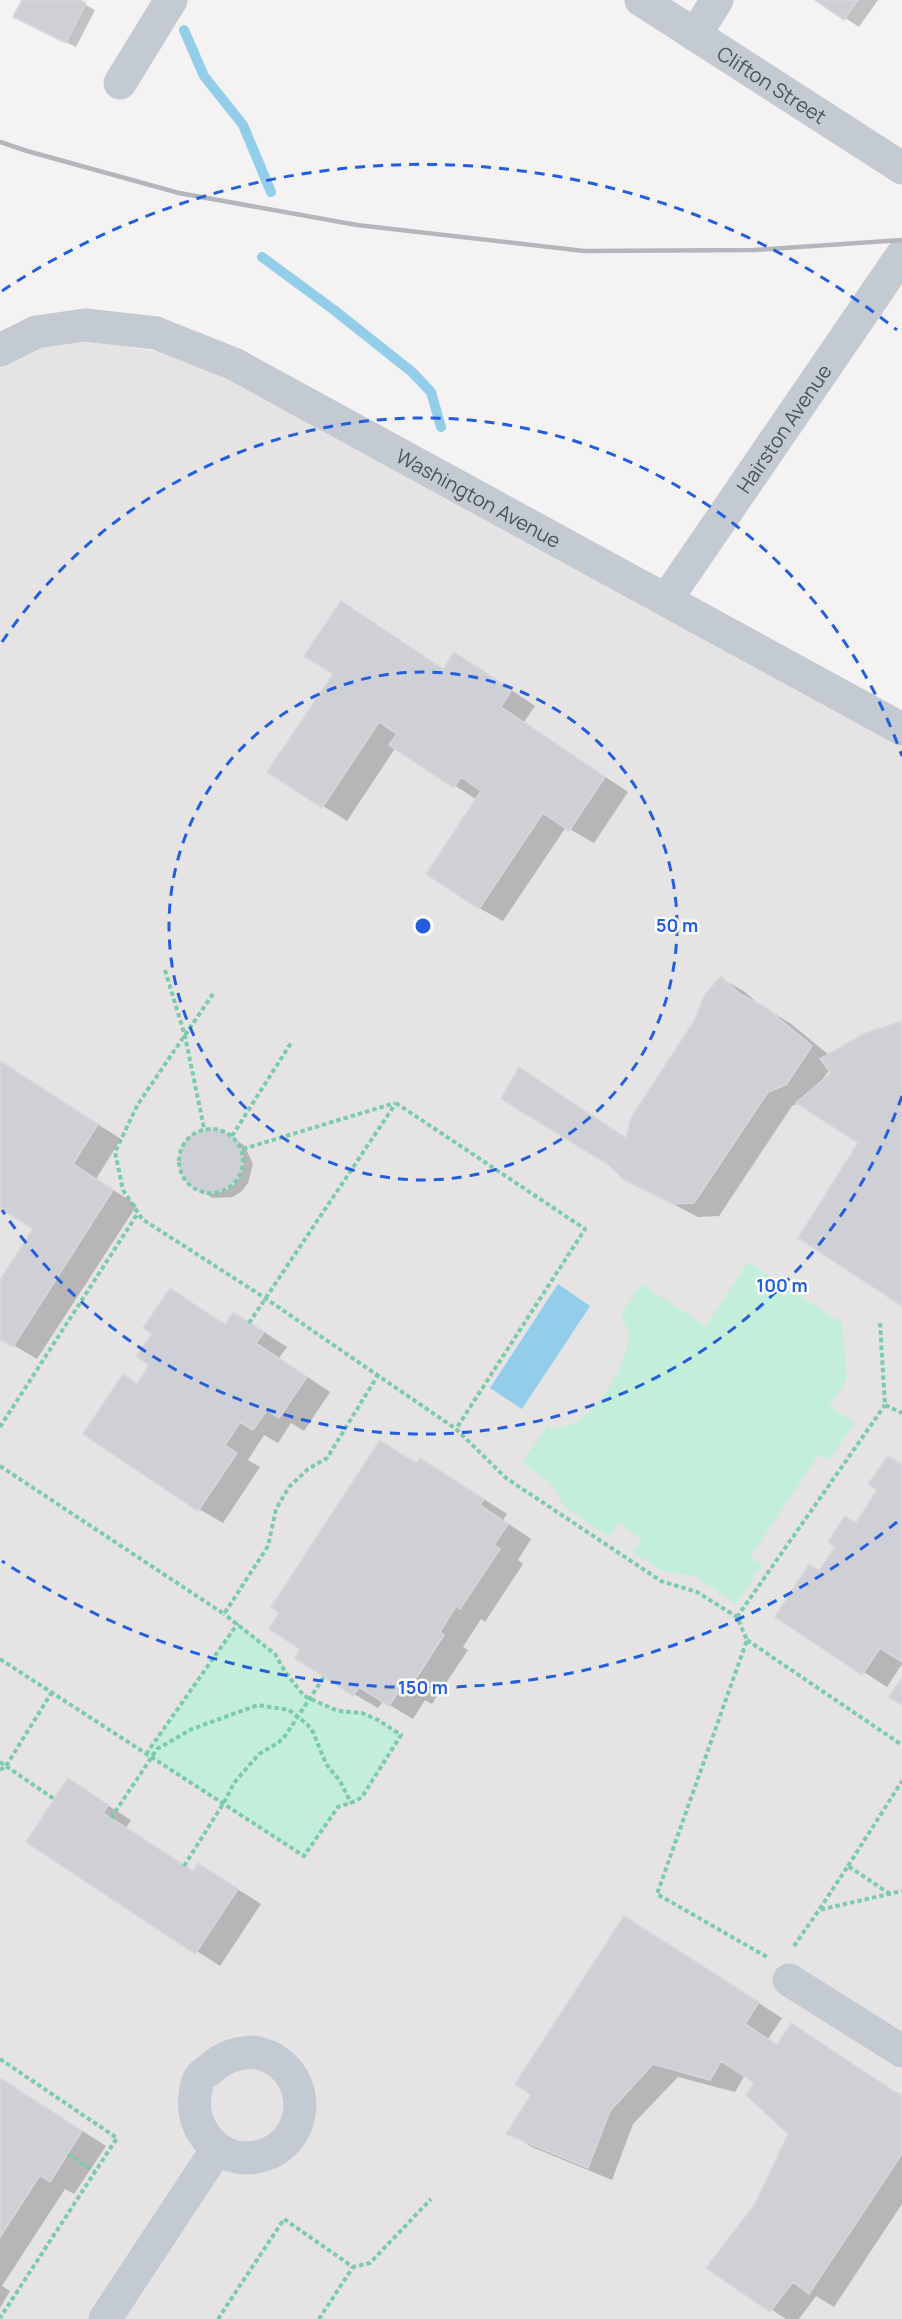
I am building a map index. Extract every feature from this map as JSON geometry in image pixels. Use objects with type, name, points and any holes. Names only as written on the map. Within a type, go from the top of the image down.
[{"type":"street","points":[[120,83],[171,0]]},
{"type":"street","points":[[695,35],[717,0]]},
{"type":"street","name":"Clifton Street","points":[[658,5],[695,35],[902,168]]},
{"type":"street","name":"Hairston Avenue","points":[[666,600],[902,255]]},
{"type":"street","name":"Washington Avenue","points":[[0,350],[36,332],[85,325],[156,333],[234,364],[902,729]]},
{"type":"street","points":[[784,1963],[902,2051]]},
{"type":"street","points":[[105,2319],[217,2149]]},
{"type":"path","points":[[165,970],[185,1036],[204,1128]]},
{"type":"path","points":[[213,994],[138,1104],[115,1152],[123,1190],[142,1220],[265,1298],[456,1429],[506,1478],[662,1581],[697,1592],[737,1617],[747,1640],[902,1745]]},
{"type":"path","points":[[232,1136],[291,1043]]},
{"type":"path","points":[[243,1149],[396,1103]]},
{"type":"path","points":[[249,1323],[396,1103]]},
{"type":"path","points":[[396,1103],[585,1229],[456,1429]]},
{"type":"path","points":[[215,1127],[232,1136],[243,1149],[244,1156],[239,1178],[232,1186],[223,1192],[202,1193],[184,1180],[179,1160],[180,1150],[186,1140],[204,1128],[215,1127]]},
{"type":"path","points":[[0,1427],[138,1213]]},
{"type":"path","points":[[737,1617],[885,1404],[880,1323]]},
{"type":"path","points":[[224,1614],[268,1546],[276,1509],[289,1487],[308,1469],[327,1458],[378,1376]]},
{"type":"path","points":[[885,1404],[902,1413]]},
{"type":"path","points":[[0,1466],[238,1623],[275,1654],[304,1696],[338,1711],[362,1713],[402,1735],[362,1797],[338,1807],[333,1812],[304,1856],[0,1659]]},
{"type":"path","points":[[146,1754],[238,1623]]},
{"type":"path","points":[[747,1640],[657,1894],[764,1957],[784,1963],[902,1781]]},
{"type":"path","points":[[184,1866],[224,1804],[234,1783],[259,1754],[278,1743],[324,1677]]},
{"type":"path","points":[[0,1770],[6,1766],[52,1692]]},
{"type":"path","points":[[111,1818],[158,1749],[183,1733],[247,1708],[270,1706],[289,1710],[298,1715],[313,1732],[326,1764],[340,1781],[351,1803]]},
{"type":"path","points":[[0,1762],[54,1799]]},
{"type":"path","points":[[848,1866],[890,1894]]},
{"type":"path","points":[[819,1910],[902,1891]]},
{"type":"path","points":[[0,2059],[117,2138],[0,2318]]},
{"type":"path","points":[[68,2154],[95,2172]]},
{"type":"path","points":[[319,2319],[353,2267],[370,2263],[431,2199]]},
{"type":"path","points":[[219,2319],[284,2219],[353,2267]]},
{"type":"shaded area","points":[[36,332],[234,364],[902,740],[902,2319],[0,2319],[0,356]]},
{"type":"green space","points":[[748,1262],[842,1323],[847,1379],[829,1406],[855,1423],[829,1460],[819,1454],[750,1557],[762,1565],[736,1604],[695,1576],[662,1571],[633,1552],[642,1539],[619,1523],[609,1537],[565,1507],[550,1482],[522,1463],[548,1425],[554,1429],[577,1421],[589,1412],[606,1392],[620,1368],[628,1343],[628,1332],[621,1315],[641,1284],[706,1326]]},
{"type":"green space","points":[[238,1623],[275,1654],[304,1696],[338,1711],[362,1713],[401,1735],[362,1797],[338,1807],[304,1856],[146,1754]]},
{"type":"water","points":[[558,1284],[590,1306],[522,1409],[490,1388]]},
{"type":"building","points":[[22,0],[80,0],[86,3],[66,43],[13,17]]},
{"type":"building","points":[[815,0],[858,0],[844,20]]},
{"type":"building","points":[[341,601],[443,669],[454,652],[511,691],[501,707],[605,777],[569,831],[543,813],[479,909],[426,874],[481,791],[461,777],[454,788],[389,745],[397,734],[379,722],[322,808],[267,772],[333,674],[304,656]]},
{"type":"building","points":[[721,976],[740,994],[765,1007],[812,1046],[786,1085],[768,1092],[694,1203],[673,1204],[624,1180],[609,1165],[501,1099],[519,1067],[626,1138],[631,1118],[694,1021],[704,996]]},
{"type":"building","points":[[902,1021],[902,1306],[798,1238],[858,1143],[796,1103],[831,1073],[820,1059],[863,1034]]},
{"type":"building","points":[[0,1061],[98,1124],[73,1164],[113,1190],[13,1347],[0,1339],[0,1280],[33,1229],[0,1208]]},
{"type":"building","points":[[205,1129],[217,1129],[234,1138],[241,1149],[243,1161],[241,1173],[234,1184],[217,1193],[205,1193],[193,1188],[184,1179],[179,1167],[179,1155],[184,1143],[193,1134]]},
{"type":"building","points":[[170,1288],[225,1325],[233,1312],[264,1332],[256,1343],[307,1377],[279,1418],[267,1410],[253,1430],[240,1422],[225,1445],[237,1453],[198,1511],[83,1434],[123,1374],[137,1384],[149,1365],[136,1356],[152,1334],[143,1328]]},
{"type":"building","points":[[380,1440],[416,1464],[420,1458],[484,1499],[480,1505],[508,1524],[494,1545],[500,1549],[460,1609],[456,1606],[440,1632],[444,1635],[408,1691],[401,1688],[389,1706],[359,1687],[353,1696],[295,1658],[300,1649],[269,1629],[279,1613],[271,1607]]},
{"type":"building","points":[[888,1456],[902,1465],[902,1662],[880,1648],[862,1675],[775,1617],[809,1564],[819,1571],[835,1547],[828,1542],[845,1516],[856,1523],[877,1490],[868,1484]]},
{"type":"building","points":[[902,1678],[902,1705],[889,1697]]},
{"type":"building","points":[[68,1778],[108,1805],[103,1813],[193,1871],[198,1863],[238,1889],[195,1954],[26,1842]]},
{"type":"building","points":[[624,1916],[759,2002],[745,2024],[777,2045],[791,2023],[902,2097],[902,2154],[809,2294],[793,2282],[770,2312],[706,2268],[755,2204],[788,2134],[746,2095],[754,2083],[721,2061],[710,2080],[653,2064],[610,2111],[588,2168],[506,2134],[531,2095],[515,2084]]},
{"type":"building","points":[[0,2078],[82,2131],[50,2182],[40,2175],[0,2237]]},
{"type":"waterway","points":[[184,30],[204,76],[243,125],[271,192]]},
{"type":"waterway","points":[[262,257],[412,372],[431,392],[441,427]]},
{"type":"railway","points":[[0,142],[179,193],[357,225],[584,251],[754,250],[902,240]]}]
